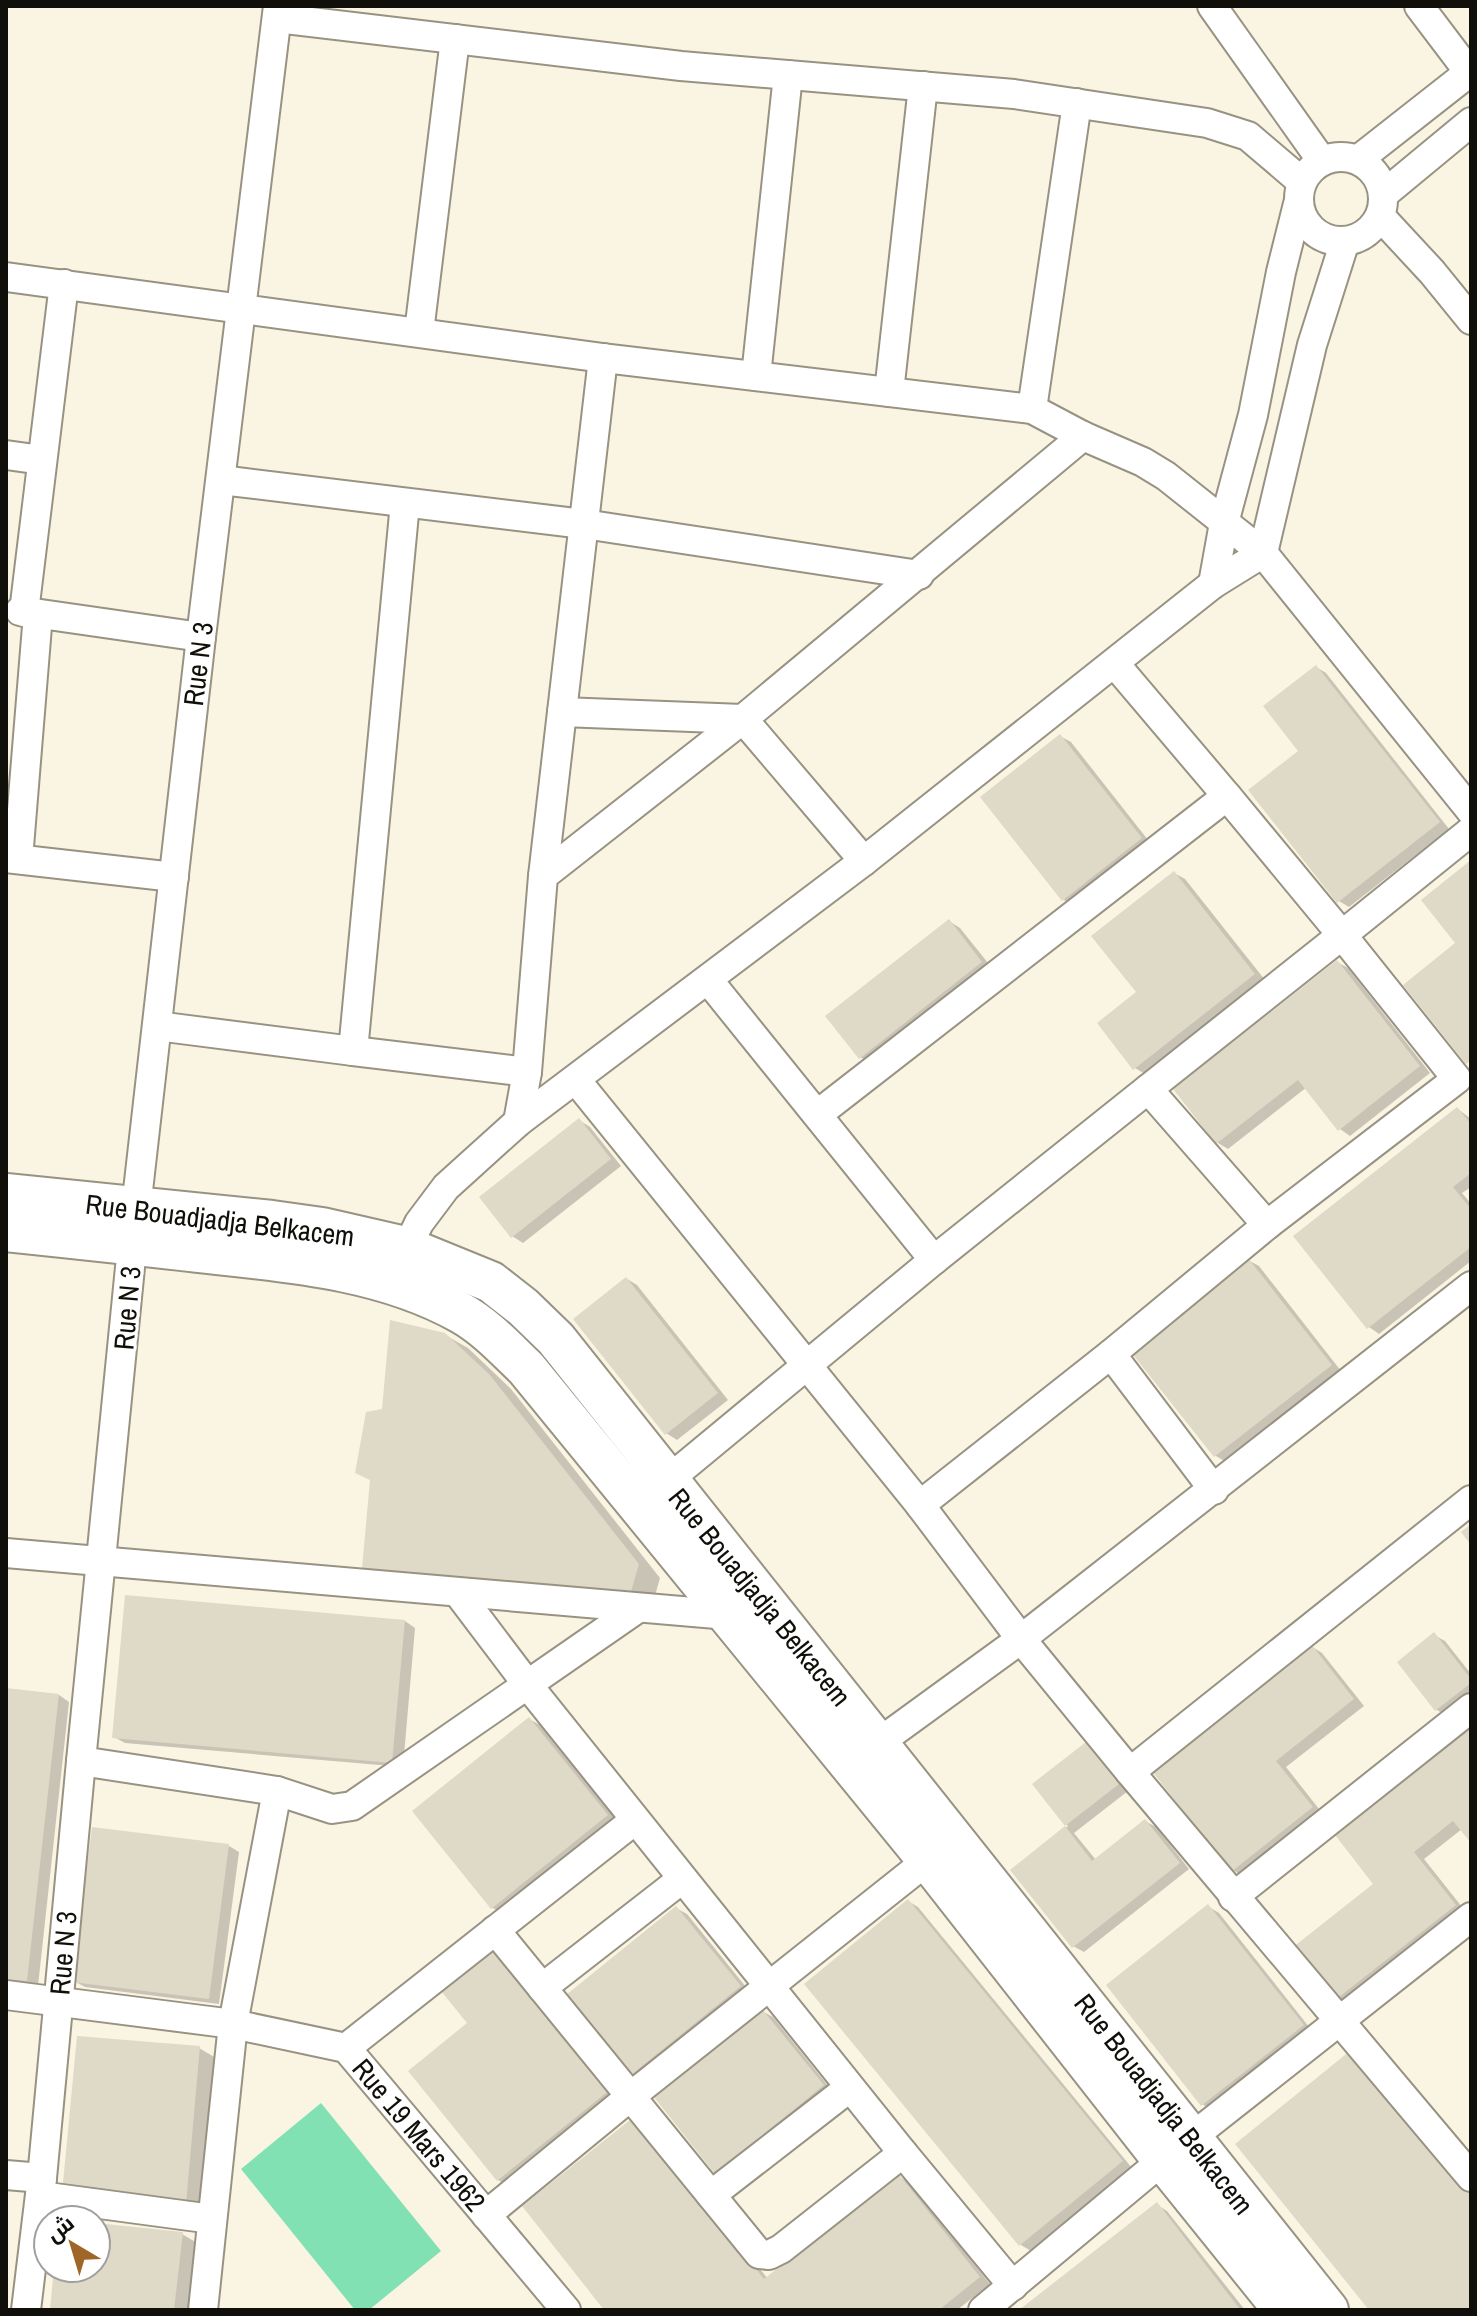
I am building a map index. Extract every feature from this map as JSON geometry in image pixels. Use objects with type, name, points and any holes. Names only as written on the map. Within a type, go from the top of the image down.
[{"type":"street","points":[[1212,6],[1322,161]]},
{"type":"street","points":[[1359,159],[1470,72],[1419,6]]},
{"type":"street","points":[[277,12],[455,39],[681,66],[1014,94],[1207,123],[1248,136],[1300,193],[1306,224],[1324,238],[1345,241],[1366,233],[1382,205],[1471,122]]},
{"type":"street","name":"Rue N 3","points":[[26,2310],[41,2187],[135,1227],[201,637],[277,12]]},
{"type":"street","points":[[419,332],[455,39]]},
{"type":"street","points":[[756,376],[788,75]]},
{"type":"street","points":[[889,392],[923,86]]},
{"type":"street","points":[[1032,409],[1077,103]]},
{"type":"street","points":[[1213,584],[1224,523],[1253,415],[1300,193],[1316,164],[1336,156],[1359,159],[1376,173],[1382,205],[1471,320]]},
{"type":"street","points":[[392,1285],[405,1247],[446,1187],[518,1122],[709,981],[1213,584],[1263,553],[1312,345],[1345,241]]},
{"type":"street","points":[[6,277],[603,358],[1032,409],[1166,476],[1263,553],[1471,811]]},
{"type":"street","points":[[64,284],[23,612],[12,858],[174,877]]},
{"type":"street","points":[[518,1122],[527,1072],[543,876],[603,358]]},
{"type":"street","points":[[543,876],[743,719],[1083,436]]},
{"type":"street","points":[[6,455],[42,460]]},
{"type":"street","points":[[221,480],[584,524],[919,575]]},
{"type":"street","points":[[353,1051],[405,503]]},
{"type":"street","points":[[23,612],[201,637]]},
{"type":"street","points":[[920,1505],[1111,1354],[1267,1225],[1464,1088],[1342,935],[1115,664]]},
{"type":"street","points":[[562,712],[743,719],[864,861]]},
{"type":"street","points":[[818,1114],[1227,796]]},
{"type":"street","points":[[668,1480],[934,1260],[1471,831]]},
{"type":"street","points":[[709,981],[934,1260]]},
{"type":"street","points":[[157,1026],[527,1072]]},
{"type":"street","points":[[576,1080],[920,1505],[1021,1639],[1233,1897],[1471,2177]]},
{"type":"street","points":[[1148,1089],[1267,1225]]},
{"type":"street","name":"Rue Bouadjadja Belkacem","points":[[6,1194],[135,1227],[342,1271],[392,1285],[463,1314],[497,1340],[526,1368],[728,1615],[863,1754],[928,1860],[1177,2149],[1328,2310]]},
{"type":"street","name":"Rue Bouadjadja Belkacem","points":[[6,1231],[309,1226],[405,1247],[491,1282],[523,1307],[556,1339],[668,1480],[863,1754],[1177,2149],[1279,2308]]},
{"type":"street","points":[[863,1754],[1021,1639],[1471,1286]]},
{"type":"street","points":[[1111,1354],[1214,1490]]},
{"type":"street","points":[[1130,1772],[1471,1500]]},
{"type":"street","points":[[6,1553],[728,1615]]},
{"type":"street","points":[[459,1594],[768,1987],[1013,2286]]},
{"type":"street","points":[[81,1761],[277,1791],[332,1809],[352,1806],[638,1608]]},
{"type":"street","points":[[1233,1897],[1471,1708]]},
{"type":"street","points":[[203,2310],[233,2024],[277,1791]]},
{"type":"street","points":[[346,2048],[635,1820]]},
{"type":"street","points":[[486,2215],[928,1860]]},
{"type":"street","points":[[542,1988],[682,1879]]},
{"type":"street","points":[[983,2310],[1177,2149],[1471,1917]]},
{"type":"street","points":[[495,1930],[757,2252],[769,2255],[781,2249],[903,2153]]},
{"type":"street","name":"Rue 19 Mars 1962","points":[[6,1995],[233,2024],[346,2048],[566,2310]]},
{"type":"street","points":[[711,2195],[849,2088]]},
{"type":"street","points":[[6,2175],[41,2187],[212,2219]]},
{"type":"green space","points":[[321,2103],[441,2251],[369,2310],[355,2310],[241,2169]]},
{"type":"building","points":[[1316,665],[1440,822],[1337,903],[1248,790],[1298,751],[1263,706]]},
{"type":"building","points":[[1060,734],[1142,838],[1062,901],[980,797]]},
{"type":"building","points":[[1471,860],[1471,1060],[1466,1064],[1403,985],[1455,943],[1421,900]]},
{"type":"building","points":[[1174,871],[1255,974],[1133,1070],[1097,1023],[1136,992],[1091,936]]},
{"type":"building","points":[[949,919],[982,962],[859,1059],[825,1016]]},
{"type":"building","points":[[1337,960],[1420,1066],[1338,1131],[1298,1080],[1216,1144],[1173,1089]]},
{"type":"building","points":[[1457,1107],[1471,1124],[1471,1173],[1453,1187],[1471,1209],[1471,1247],[1367,1329],[1293,1236]]},
{"type":"building","points":[[579,1118],[611,1159],[511,1238],[479,1197]]},
{"type":"building","points":[[1248,1258],[1332,1365],[1214,1457],[1130,1351]]},
{"type":"building","points":[[626,1277],[718,1393],[665,1435],[573,1319]]},
{"type":"building","points":[[390,1320],[445,1333],[489,1374],[639,1564],[630,1595],[362,1568],[370,1480],[355,1473],[366,1412],[382,1409]]},
{"type":"building","points":[[1471,1524],[1471,1545],[1461,1532]]},
{"type":"building","points":[[125,1595],[405,1620],[392,1763],[112,1738]]},
{"type":"building","points":[[1434,1632],[1471,1679],[1471,1683],[1435,1711],[1397,1662]]},
{"type":"building","points":[[1311,1644],[1354,1699],[1276,1761],[1313,1807],[1231,1872],[1151,1770]]},
{"type":"building","points":[[6,1688],[59,1694],[27,1981],[6,1979]]},
{"type":"building","points":[[529,1717],[608,1815],[491,1909],[412,1811]]},
{"type":"building","points":[[1471,1722],[1471,1843],[1453,1821],[1414,1852],[1456,1905],[1334,2001],[1292,1948],[1373,1884],[1332,1831]]},
{"type":"building","points":[[1086,1742],[1119,1784],[1065,1826],[1032,1784]]},
{"type":"building","points":[[1145,1819],[1180,1863],[1072,1948],[1010,1870],[1065,1826],[1092,1861]]},
{"type":"building","points":[[92,1827],[229,1844],[209,1999],[72,1982]]},
{"type":"building","points":[[908,1899],[1123,2161],[1019,2246],[804,1984]]},
{"type":"building","points":[[1208,1904],[1304,2025],[1201,2106],[1106,1985]]},
{"type":"building","points":[[676,1906],[741,1986],[631,2075],[566,1995]]},
{"type":"building","points":[[492,1941],[611,2089],[497,2181],[408,2071],[467,2023],[437,1986]]},
{"type":"building","points":[[762,2009],[824,2085],[715,2174],[653,2096]]},
{"type":"building","points":[[77,2036],[200,2046],[186,2204],[62,2193]]},
{"type":"building","points":[[1356,2046],[1471,2188],[1471,2310],[1369,2310],[1235,2144]]},
{"type":"building","points":[[635,2116],[764,2279],[898,2173],[980,2277],[939,2310],[604,2310],[522,2206]]},
{"type":"building","points":[[1157,2202],[1239,2308],[1019,2310]]},
{"type":"building","points":[[112,2225],[183,2232],[174,2310],[50,2310],[52,2284],[112,2284]]}]
